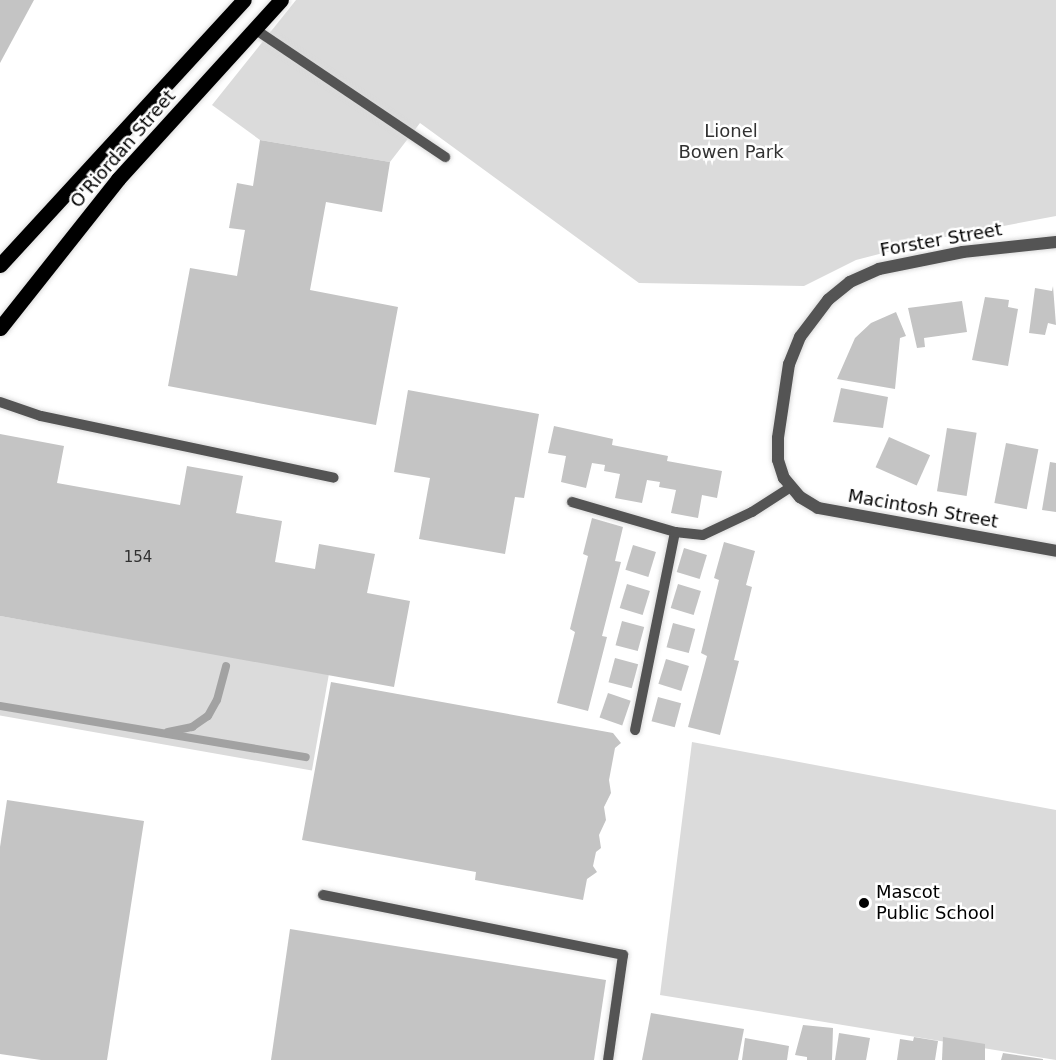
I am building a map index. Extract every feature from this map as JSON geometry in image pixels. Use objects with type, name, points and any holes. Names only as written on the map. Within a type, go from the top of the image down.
[{"type":"main road","name":"O'Riordan Street","points":[[0,265],[244,0]]},
{"type":"main road","name":"O'Riordan Street","points":[[0,328],[118,179],[281,0]]},
{"type":"street","name":"Forster Street","points":[[791,487],[778,460],[789,364],[800,337],[828,300],[850,282],[879,269],[963,252],[1056,242]]},
{"type":"street","name":"Macintosh Street","points":[[791,487],[818,508],[1056,551]]},
{"type":"lane","points":[[256,30],[445,157]]},
{"type":"lane","points":[[0,402],[41,416],[334,478]]},
{"type":"lane","points":[[572,502],[675,532],[703,535],[752,512],[791,487]]},
{"type":"lane","points":[[635,730],[675,532]]},
{"type":"lane","points":[[323,895],[623,955],[608,1060]]},
{"type":"green space","name":"Lionel Bowen Park","points":[[296,0],[1056,0],[1056,216],[945,237],[856,260],[804,286],[639,283],[420,123],[390,162],[260,140],[212,105]]},
{"type":"green space","points":[[0,616],[329,674],[312,771],[0,716]]},
{"type":"green space","name":"Mascot Public School","points":[[692,742],[1056,810],[1056,1060],[660,995]]},
{"type":"building","points":[[0,0],[34,0],[0,63]]},
{"type":"building","points":[[260,140],[390,162],[382,212],[326,202],[310,290],[398,307],[376,425],[168,386],[190,268],[237,276],[245,230],[229,228],[237,183],[253,186]]},
{"type":"building","points":[[1053,286],[1056,325],[1048,323],[1045,335],[1029,333],[1035,288],[1052,291]]},
{"type":"building","points":[[985,297],[1009,300],[1008,307],[1018,309],[1008,366],[972,360]]},
{"type":"building","points":[[962,301],[967,332],[924,338],[925,347],[917,348],[908,308]]},
{"type":"building","points":[[896,312],[906,336],[900,338],[895,389],[837,379],[855,338],[871,323]]},
{"type":"building","points":[[841,388],[888,397],[883,428],[833,422]]},
{"type":"building","points":[[408,390],[539,414],[524,498],[515,497],[505,554],[419,539],[430,478],[394,472]]},
{"type":"building","points":[[554,426],[613,439],[612,445],[668,456],[667,461],[722,471],[717,498],[702,495],[698,518],[671,513],[676,490],[659,487],[660,482],[647,480],[642,503],[615,498],[620,474],[604,471],[605,465],[592,463],[586,488],[561,482],[566,456],[548,453]]},
{"type":"building","points":[[947,428],[977,433],[967,496],[937,491]]},
{"type":"building","points":[[0,434],[64,446],[57,483],[180,505],[187,466],[243,476],[236,513],[282,521],[275,562],[315,569],[319,544],[375,554],[367,593],[410,601],[394,687],[0,616]]},
{"type":"building","points":[[889,437],[930,455],[917,485],[876,467]]},
{"type":"building","points":[[1006,443],[1038,449],[1027,509],[994,503]]},
{"type":"building","points":[[1050,462],[1056,463],[1056,512],[1042,510]]},
{"type":"building","points":[[592,518],[623,527],[615,561],[621,562],[602,636],[607,637],[588,711],[557,703],[575,632],[570,629],[588,556],[583,554]]},
{"type":"building","points":[[724,542],[755,551],[746,585],[752,587],[734,660],[739,661],[720,735],[688,727],[707,656],[701,653],[719,580],[714,578]]},
{"type":"building","points":[[633,545],[656,552],[648,577],[625,570]]},
{"type":"building","points":[[684,548],[707,555],[700,579],[677,572]]},
{"type":"building","points":[[627,584],[650,591],[643,615],[620,608]]},
{"type":"building","points":[[678,584],[701,591],[694,615],[671,608]]},
{"type":"building","points":[[622,621],[644,627],[638,651],[616,645]]},
{"type":"building","points":[[673,623],[695,629],[689,653],[667,647]]},
{"type":"building","points":[[615,658],[638,664],[632,688],[609,682]]},
{"type":"building","points":[[666,659],[689,666],[681,691],[658,684]]},
{"type":"building","points":[[331,682],[613,733],[621,743],[615,748],[609,780],[611,793],[604,807],[606,820],[599,835],[601,848],[596,852],[593,866],[597,872],[587,879],[583,900],[475,880],[476,872],[302,840]]},
{"type":"building","points":[[608,693],[631,701],[622,725],[600,718]]},
{"type":"building","points":[[658,697],[681,703],[675,727],[652,721]]},
{"type":"building","points":[[7,800],[144,821],[107,1060],[41,1060],[0,1054],[0,847]]},
{"type":"building","points":[[290,929],[606,980],[594,1060],[271,1060]]},
{"type":"building","points":[[651,1013],[744,1029],[738,1060],[642,1060]]},
{"type":"building","points":[[803,1025],[833,1028],[832,1060],[807,1060],[807,1057],[795,1055]]},
{"type":"building","points":[[839,1033],[870,1038],[866,1060],[835,1060]]},
{"type":"building","points":[[914,1037],[938,1041],[935,1060],[897,1060],[900,1039],[913,1041]]},
{"type":"building","points":[[943,1037],[985,1044],[985,1060],[942,1060]]},
{"type":"building","points":[[745,1038],[789,1046],[787,1060],[742,1060]]},
{"type":"building","points":[[1003,1053],[1043,1059],[1043,1060],[1001,1060]]},
{"type":"waterway","points":[[168,732],[192,727],[208,716],[217,700],[226,666]]},
{"type":"waterway","points":[[0,706],[306,757]]},
{"type":"place","name":"Mascot Public School","points":[[864,903]]}]
